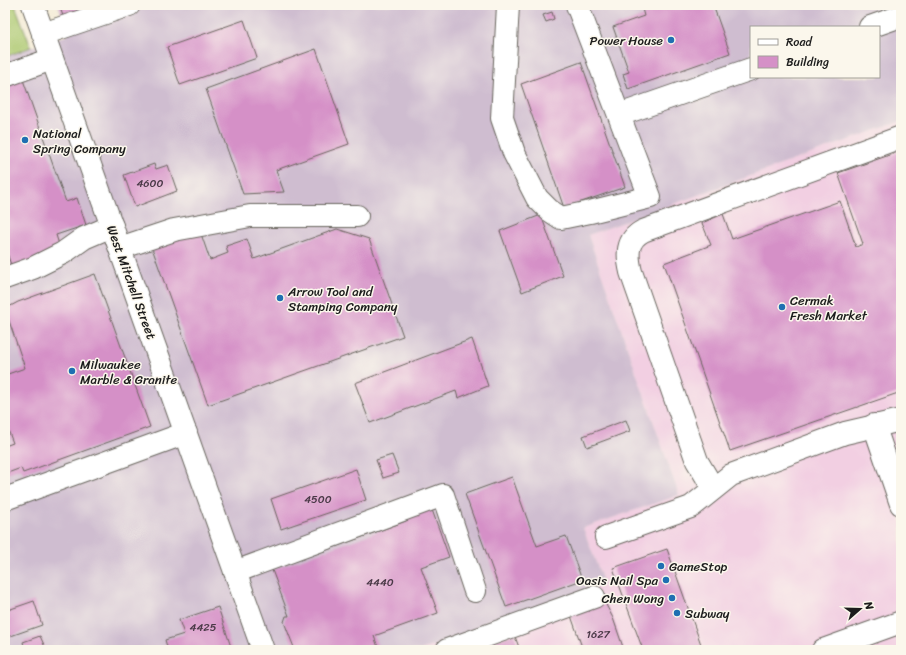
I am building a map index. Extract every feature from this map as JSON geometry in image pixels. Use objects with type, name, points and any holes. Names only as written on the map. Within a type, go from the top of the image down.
[{"type":"street","name":"West Mitchell Street","points":[[33,5],[263,650]]},
{"type":"street","points":[[43,34],[130,5]]},
{"type":"street","points":[[508,5],[502,118],[514,153],[537,198],[549,210],[561,218],[650,197],[577,5]]},
{"type":"street","points":[[873,26],[901,16]]},
{"type":"street","points":[[5,76],[52,59]]},
{"type":"street","points":[[619,115],[750,69]]},
{"type":"street","points":[[713,488],[697,460],[630,272],[628,251],[631,241],[636,235],[643,231],[901,137]]},
{"type":"street","points":[[120,248],[174,230],[250,216],[357,216]]},
{"type":"street","points":[[5,278],[34,268],[63,254],[84,238],[112,226]]},
{"type":"street","points":[[606,537],[691,507],[731,475],[845,433],[874,425],[901,420]]},
{"type":"street","points":[[874,425],[901,504]]},
{"type":"street","points":[[5,499],[186,433]]},
{"type":"street","points":[[235,572],[443,495],[476,591]]},
{"type":"street","points":[[447,650],[594,597]]},
{"type":"street","points":[[823,650],[868,642],[901,622]]},
{"type":"shaded area","points":[[58,5],[901,5],[901,121],[588,235],[679,495],[583,528],[604,584],[421,650],[5,650],[5,56],[68,35]]},
{"type":"shaded area","points":[[901,121],[901,650],[421,650],[604,584],[583,528],[679,495],[588,235]]},
{"type":"green space","points":[[5,5],[15,5],[31,47],[5,57]]},
{"type":"building","points":[[59,5],[94,5],[63,16]]},
{"type":"building","name":"Power House","points":[[641,5],[713,5],[730,53],[628,89],[623,74],[629,72],[613,27],[644,16]]},
{"type":"building","points":[[552,12],[554,19],[546,22],[543,15]]},
{"type":"building","points":[[244,20],[257,58],[180,85],[167,47]]},
{"type":"building","points":[[316,49],[349,144],[276,170],[284,192],[243,194],[206,89]]},
{"type":"building","points":[[581,62],[625,187],[564,208],[521,84]]},
{"type":"building","name":"National Spring Company","points":[[22,77],[66,202],[77,198],[86,225],[56,235],[61,251],[12,268],[5,247],[5,83]]},
{"type":"building","name":"Cermak Fresh Market","points":[[901,151],[901,392],[730,451],[664,263],[711,245],[702,223],[723,214],[732,239],[840,201],[856,247],[863,244],[838,173]]},
{"type":"building","points":[[154,164],[156,169],[168,165],[177,191],[135,207],[124,175]]},
{"type":"building","points":[[541,215],[563,276],[522,292],[500,231]]},
{"type":"building","name":"Arrow Tool and Stamping Company","points":[[337,229],[369,239],[403,336],[208,405],[152,248],[200,231],[210,260],[228,253],[226,246],[247,239],[254,259]]},
{"type":"building","name":"Milwaukee Marble & Granite","points":[[95,274],[150,427],[23,473],[21,468],[5,474],[5,446],[13,443],[5,422],[5,375],[25,368],[5,309],[18,302]]},
{"type":"building","points":[[472,339],[488,386],[458,398],[456,391],[370,423],[355,383]]},
{"type":"building","points":[[626,420],[630,431],[587,447],[583,436]]},
{"type":"building","points":[[392,455],[399,473],[383,478],[376,460]]},
{"type":"building","points":[[356,469],[366,500],[281,529],[271,499]]},
{"type":"building","points":[[512,477],[537,546],[566,536],[582,580],[506,607],[465,494]]},
{"type":"building","points":[[431,507],[449,557],[421,567],[438,613],[374,636],[379,650],[295,650],[284,622],[286,616],[289,616],[272,570],[406,521],[404,517]]},
{"type":"building","points":[[667,549],[703,650],[643,650],[613,568]]},
{"type":"building","points":[[34,601],[42,625],[5,638],[5,611]]},
{"type":"building","points":[[604,601],[613,618],[624,650],[583,650],[570,613]]},
{"type":"building","points":[[218,607],[232,650],[168,650],[165,640],[184,634],[179,620]]},
{"type":"building","points":[[514,634],[520,650],[485,650],[483,645]]},
{"type":"building","points":[[40,636],[45,647],[37,650],[25,650],[23,642]]},
{"type":"place","name":"Power House","points":[[671,40]]},
{"type":"place","name":"National Spring Company","points":[[25,140]]},
{"type":"place","name":"Arrow Tool and Stamping Company","points":[[280,298]]},
{"type":"place","name":"Cermak Fresh Market","points":[[782,307]]},
{"type":"place","name":"Milwaukee Marble & Granite","points":[[72,371]]},
{"type":"place","name":"GameStop","points":[[661,566]]},
{"type":"place","name":"Oasis Nail Spa","points":[[666,580]]},
{"type":"place","name":"Chen Wong","points":[[672,598]]},
{"type":"place","name":"Subway","points":[[677,613]]}]
